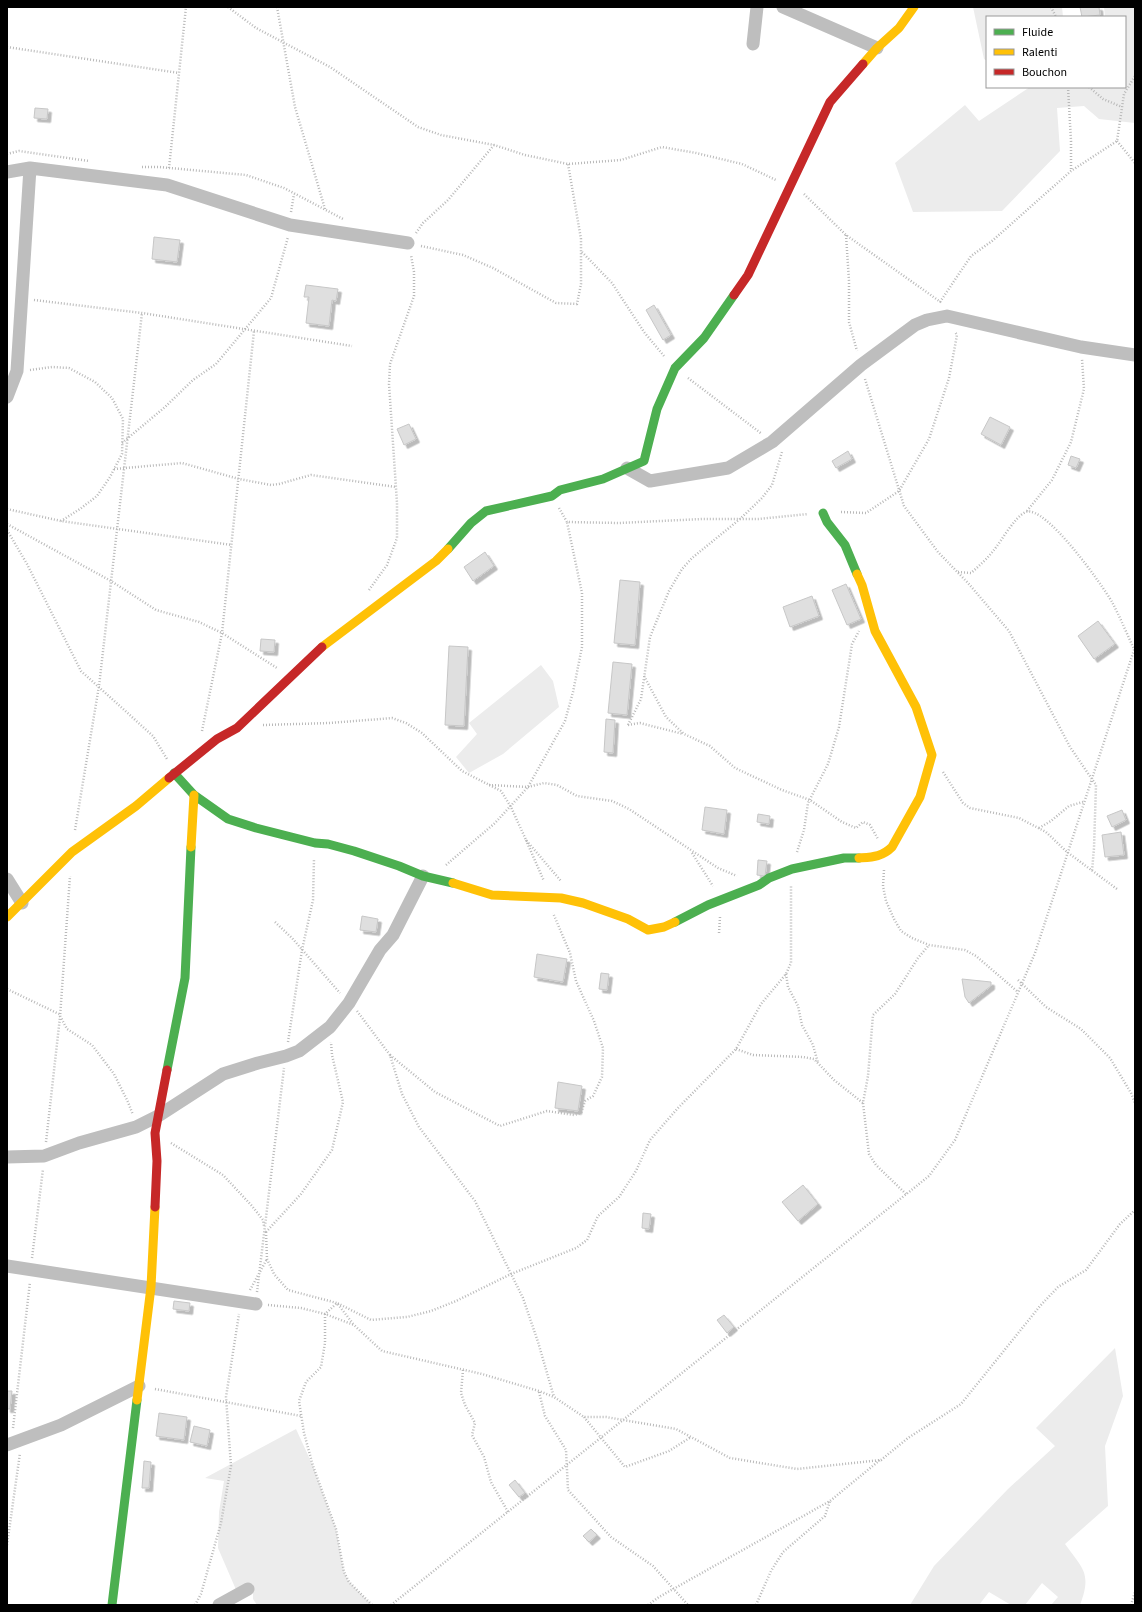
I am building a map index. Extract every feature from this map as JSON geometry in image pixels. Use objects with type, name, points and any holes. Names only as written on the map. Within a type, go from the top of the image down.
[{"type":"street","points":[[753,44],[757,7]]},
{"type":"street","points":[[783,7],[877,48]]},
{"type":"street","points":[[7,917],[72,852],[136,806],[174,773],[217,739],[237,728],[316,652],[436,560],[457,540],[470,522],[486,511],[552,496],[560,490],[603,479],[644,461],[657,409],[675,368],[704,338],[748,275],[830,102],[877,48],[899,28],[914,7]]},
{"type":"street","points":[[7,172],[30,168],[167,184],[290,225],[408,243]]},
{"type":"street","points":[[7,397],[17,371],[30,168]]},
{"type":"street","points":[[627,468],[650,481],[728,468],[772,442],[789,429],[861,365],[915,325],[926,320],[947,316],[1081,347],[1135,355]]},
{"type":"street","points":[[174,773],[194,795],[228,819],[256,828],[315,843],[328,844],[354,851],[399,866],[423,876],[459,884],[492,894],[561,898],[589,904],[628,919],[648,930],[664,927],[708,905],[759,885],[769,878],[792,869],[844,858],[874,857],[886,853],[892,847],[920,797],[932,755],[916,707],[875,631],[862,585],[846,545],[827,522],[823,513]]},
{"type":"street","points":[[112,1605],[151,1287],[157,1160],[155,1133],[185,978],[194,795]]},
{"type":"street","points":[[7,1157],[44,1156],[73,1145],[136,1127],[158,1116],[224,1074],[299,1051],[330,1027],[349,1003],[380,950],[393,935],[423,876]]},
{"type":"street","points":[[7,880],[22,903]]},
{"type":"street","points":[[7,1266],[250,1303]]},
{"type":"street","points":[[13,1443],[61,1425],[139,1386]]},
{"type":"street","points":[[219,1605],[248,1589]]},
{"type":"path","points":[[167,184],[186,7]]},
{"type":"path","points":[[228,7],[256,28],[330,67],[418,127],[441,135],[494,144],[525,155],[568,164],[621,160],[662,147],[742,164],[801,191],[846,235],[941,302],[957,335],[949,378],[929,439],[899,491],[866,513],[823,513],[758,519],[619,523],[567,522]]},
{"type":"path","points":[[277,7],[295,108],[325,210]]},
{"type":"path","points":[[1051,7],[1056,16]]},
{"type":"path","points":[[7,47],[179,73]]},
{"type":"path","points":[[1135,76],[1124,94],[1117,141],[1135,163]]},
{"type":"path","points":[[1131,83],[1135,81]]},
{"type":"path","points":[[1068,88],[1071,171]]},
{"type":"path","points":[[1090,88],[1103,99],[1122,107]]},
{"type":"path","points":[[926,320],[941,302],[971,256],[992,241],[1071,171],[1117,141]]},
{"type":"path","points":[[369,591],[387,565],[397,538],[390,364],[414,296],[414,272],[408,243],[422,223],[448,200],[494,144]]},
{"type":"path","points":[[7,154],[19,151],[94,161]]},
{"type":"path","points":[[408,243],[463,255],[493,268],[556,303],[577,304],[581,284],[582,239],[568,164]]},
{"type":"path","points":[[138,168],[169,168],[246,175],[284,188],[345,220]]},
{"type":"path","points":[[122,443],[165,407],[193,380],[216,364],[271,298],[288,237],[294,194]]},
{"type":"path","points":[[846,235],[849,322],[904,506],[938,552],[1009,631],[1070,747],[1096,785],[1092,871]]},
{"type":"path","points":[[21,299],[142,313],[352,346]]},
{"type":"path","points":[[7,1545],[13,1443],[60,1017],[72,852],[99,686],[142,313]]},
{"type":"path","points":[[202,732],[222,633],[254,331]]},
{"type":"path","points":[[957,572],[971,573],[979,566],[993,552],[1019,517],[1027,511],[1052,480],[1071,442],[1084,390],[1081,347]]},
{"type":"path","points":[[17,371],[52,367],[69,368],[95,382],[112,398],[123,419],[122,454],[110,477],[97,496],[61,521]]},
{"type":"path","points":[[789,429],[772,484],[762,498],[740,519],[692,558],[682,569],[669,591],[650,637],[641,699],[628,725],[640,723],[684,734],[710,746],[735,768],[782,790],[810,800],[842,822],[856,828],[863,822],[870,825],[886,853],[883,886],[886,901],[901,931],[912,938],[929,945],[965,950],[976,956],[1018,992]]},
{"type":"path","points":[[114,469],[182,463],[239,479],[271,485],[311,475],[396,487]]},
{"type":"path","points":[[444,867],[495,823],[528,787],[565,721],[573,692],[582,647],[582,593],[567,522],[552,496]]},
{"type":"path","points":[[7,509],[61,521],[232,545]]},
{"type":"path","points":[[391,1605],[625,1420],[929,1176],[955,1140],[1034,953],[1135,649],[1112,602],[1088,565],[1057,530],[1034,511],[1027,511]]},
{"type":"path","points":[[7,524],[111,581],[156,610],[199,622],[222,633],[290,677]]},
{"type":"path","points":[[7,530],[27,564],[81,671],[153,736],[174,773]]},
{"type":"path","points":[[155,1133],[223,1175],[252,1206],[263,1220],[267,1259],[274,1274],[288,1290],[337,1303],[371,1320],[407,1318],[431,1311],[456,1301],[511,1274],[576,1248],[587,1240],[598,1216],[619,1197],[636,1172],[650,1140],[678,1108],[736,1049],[761,1004],[786,974],[791,963],[792,869],[804,830],[810,800],[828,764],[840,727],[852,644],[870,615]]},
{"type":"path","points":[[644,676],[666,717],[684,734]]},
{"type":"path","points":[[237,728],[271,724],[330,723],[392,718],[406,723],[422,733],[462,771],[501,792],[511,807],[543,877],[553,916],[570,953],[576,981],[594,1021],[602,1048],[602,1077],[593,1096],[585,1101],[580,1113],[574,1115],[547,1111],[500,1126],[435,1092],[390,1054],[361,1015],[276,922]]},
{"type":"path","points":[[932,755],[963,803],[970,808],[1019,818],[1039,828],[1046,832],[1067,852],[1117,889]]},
{"type":"path","points":[[489,785],[528,787],[544,783],[557,785],[577,796],[612,801],[630,809],[718,868],[739,877]]},
{"type":"path","points":[[1039,828],[1051,822],[1069,806],[1083,802]]},
{"type":"path","points":[[526,840],[565,886]]},
{"type":"path","points":[[250,1303],[259,1272],[286,1056],[302,950],[314,900],[315,843]]},
{"type":"path","points":[[906,1194],[876,1165],[869,1154],[863,1103],[868,1076],[873,1015],[895,994],[918,958],[929,945]]},
{"type":"path","points":[[786,974],[788,987],[798,1006],[802,1025],[813,1045],[818,1064]]},
{"type":"path","points":[[1018,980],[1046,1007],[1082,1028],[1110,1058],[1135,1102]]},
{"type":"path","points":[[7,989],[59,1014],[67,1029],[92,1045],[114,1074],[128,1102],[136,1127]]},
{"type":"path","points":[[265,1230],[301,1194],[332,1150],[343,1102],[332,1055],[330,1027]]},
{"type":"path","points":[[736,1049],[753,1055],[803,1057],[814,1059],[834,1080],[863,1103]]},
{"type":"path","points":[[390,1054],[402,1094],[419,1127],[474,1201],[523,1298],[554,1397]]},
{"type":"path","points":[[1131,1093],[1135,1096]]},
{"type":"path","points":[[648,1605],[830,1501],[908,1438],[961,1404],[1040,1306],[1058,1288],[1086,1270],[1120,1224],[1135,1210]]},
{"type":"path","points":[[250,1303],[259,1272],[267,1259]]},
{"type":"path","points":[[195,1605],[201,1594],[221,1523],[231,1466],[226,1402],[240,1308],[250,1303],[301,1308],[325,1314],[354,1325]]},
{"type":"path","points":[[337,1303],[325,1314],[325,1343],[321,1367],[306,1382],[299,1401],[304,1433],[336,1529],[344,1572],[350,1582],[372,1605]]},
{"type":"path","points":[[337,1303],[354,1325],[382,1351],[463,1370],[539,1391],[554,1397],[584,1417],[625,1466],[669,1451],[691,1437]]},
{"type":"path","points":[[463,1370],[461,1393],[465,1405],[475,1423],[472,1435],[484,1458],[491,1482],[508,1512]]},
{"type":"path","points":[[139,1386],[301,1416]]},
{"type":"path","points":[[539,1391],[545,1416],[566,1450],[568,1490],[611,1537],[653,1566],[688,1605]]},
{"type":"path","points":[[584,1417],[606,1417],[676,1429],[730,1458],[798,1469],[881,1460]]},
{"type":"path","points":[[756,1605],[771,1571],[783,1552],[825,1516],[830,1501]]},
{"type":"path","points":[[1131,1605],[1135,1592]]},
{"type":"shaded area","points":[[973,7],[1062,7],[1063,16],[986,16],[986,60],[984,59]]},
{"type":"shaded area","points":[[1104,7],[1135,7],[1135,123],[1099,119],[1084,106],[1057,108],[1060,151],[1002,211],[913,212],[895,163],[965,105],[979,121],[1028,88],[1126,88],[1126,16],[1105,16]]},
{"type":"shaded area","points":[[541,665],[553,681],[559,707],[503,754],[469,773],[456,757],[477,734],[469,723]]},
{"type":"shaded area","points":[[1115,1348],[1123,1396],[1105,1446],[1108,1506],[1065,1544],[1084,1572],[1084,1594],[1080,1605],[1051,1605],[1058,1597],[1042,1583],[1025,1605],[1011,1605],[989,1592],[979,1605],[910,1605],[934,1566],[1008,1489],[1055,1446],[1036,1428]]},
{"type":"shaded area","points":[[296,1429],[313,1466],[336,1529],[344,1572],[349,1582],[372,1605],[257,1605],[253,1599],[253,1584],[237,1592],[218,1548],[219,1512],[224,1481],[205,1478]]},
{"type":"building","points":[[1080,7],[1099,7],[1100,15],[1082,16]]},
{"type":"building","points":[[35,108],[48,109],[47,119],[34,118]]},
{"type":"building","points":[[154,237],[180,240],[177,262],[152,259]]},
{"type":"building","points":[[306,285],[338,289],[336,301],[332,300],[329,326],[306,323],[309,297],[304,297]]},
{"type":"building","points":[[654,305],[671,335],[663,340],[646,310]]},
{"type":"building","points":[[990,417],[1010,427],[1001,445],[981,434]]},
{"type":"building","points":[[409,424],[416,439],[404,445],[397,429]]},
{"type":"building","points":[[848,451],[852,459],[836,468],[832,461]]},
{"type":"building","points":[[1071,456],[1080,459],[1076,468],[1068,465]]},
{"type":"building","points":[[485,552],[494,566],[473,581],[464,567]]},
{"type":"building","points":[[620,580],[640,582],[635,645],[614,643]]},
{"type":"building","points":[[846,584],[861,619],[847,625],[832,590]]},
{"type":"building","points":[[812,596],[819,616],[790,627],[783,607]]},
{"type":"building","points":[[1098,621],[1115,644],[1094,659],[1078,636]]},
{"type":"building","points":[[261,639],[275,640],[274,652],[260,651]]},
{"type":"building","points":[[449,646],[468,647],[464,726],[445,725]]},
{"type":"building","points":[[613,662],[632,664],[627,715],[608,713]]},
{"type":"building","points":[[606,719],[615,720],[613,753],[604,752]]},
{"type":"building","points":[[705,807],[727,810],[724,834],[702,830]]},
{"type":"building","points":[[1122,810],[1126,820],[1112,827],[1107,816]]},
{"type":"building","points":[[758,814],[770,816],[769,824],[757,822]]},
{"type":"building","points":[[1121,832],[1124,855],[1105,857],[1102,835]]},
{"type":"building","points":[[758,860],[767,861],[765,876],[757,875]]},
{"type":"building","points":[[362,916],[378,919],[376,932],[360,930]]},
{"type":"building","points":[[537,954],[567,959],[563,982],[534,977]]},
{"type":"building","points":[[601,973],[609,974],[607,990],[599,989]]},
{"type":"building","points":[[962,979],[991,982],[991,986],[969,1003],[965,997]]},
{"type":"building","points":[[558,1082],[582,1086],[578,1111],[555,1108]]},
{"type":"building","points":[[803,1185],[818,1204],[798,1221],[782,1202]]},
{"type":"building","points":[[643,1213],[651,1214],[649,1229],[642,1228]]},
{"type":"building","points":[[174,1301],[190,1303],[189,1311],[173,1309]]},
{"type":"building","points":[[724,1315],[734,1327],[727,1333],[717,1320]]},
{"type":"building","points":[[7,1391],[12,1391],[10,1409],[7,1409]]},
{"type":"building","points":[[159,1413],[187,1417],[184,1440],[156,1436]]},
{"type":"building","points":[[194,1426],[210,1430],[207,1446],[190,1442]]},
{"type":"building","points":[[144,1461],[151,1462],[149,1488],[142,1488]]},
{"type":"building","points":[[515,1480],[525,1493],[519,1497],[509,1485]]},
{"type":"building","points":[[591,1529],[597,1535],[589,1542],[583,1536]]},
{"type":"traffic: fast","points":[[448,549],[471,523],[486,511],[552,496],[560,490],[603,479],[644,461],[657,409],[675,368],[704,338],[734,295]]},
{"type":"traffic: fast","points":[[823,513],[827,522],[845,545],[857,574]]},
{"type":"traffic: fast","points":[[174,773],[194,795],[228,819],[256,828],[315,843],[328,844],[354,851],[399,866],[423,876],[453,883]]},
{"type":"traffic: fast","points":[[167,1070],[185,978],[191,847]]},
{"type":"traffic: fast","points":[[675,922],[708,905],[759,885],[769,878],[792,869],[844,858],[859,858]]},
{"type":"traffic: fast","points":[[112,1605],[137,1400]]},
{"type":"traffic: slow","points":[[863,64],[877,48],[899,28],[914,7]]},
{"type":"traffic: slow","points":[[322,647],[436,561],[448,549]]},
{"type":"traffic: slow","points":[[857,574],[862,585],[875,631],[916,707],[932,755],[920,797],[892,847],[881,855],[859,858]]},
{"type":"traffic: slow","points":[[7,917],[72,852],[136,806],[169,778]]},
{"type":"traffic: slow","points":[[191,847],[194,795]]},
{"type":"traffic: slow","points":[[453,883],[492,895],[561,898],[583,903],[628,919],[648,930],[664,927],[675,922]]},
{"type":"traffic: slow","points":[[137,1400],[151,1287],[155,1207]]},
{"type":"traffic: jam","points":[[734,295],[748,275],[830,102],[863,64]]},
{"type":"traffic: jam","points":[[169,778],[217,739],[237,728],[322,647]]},
{"type":"traffic: jam","points":[[155,1207],[157,1161],[155,1133],[167,1070]]}]
